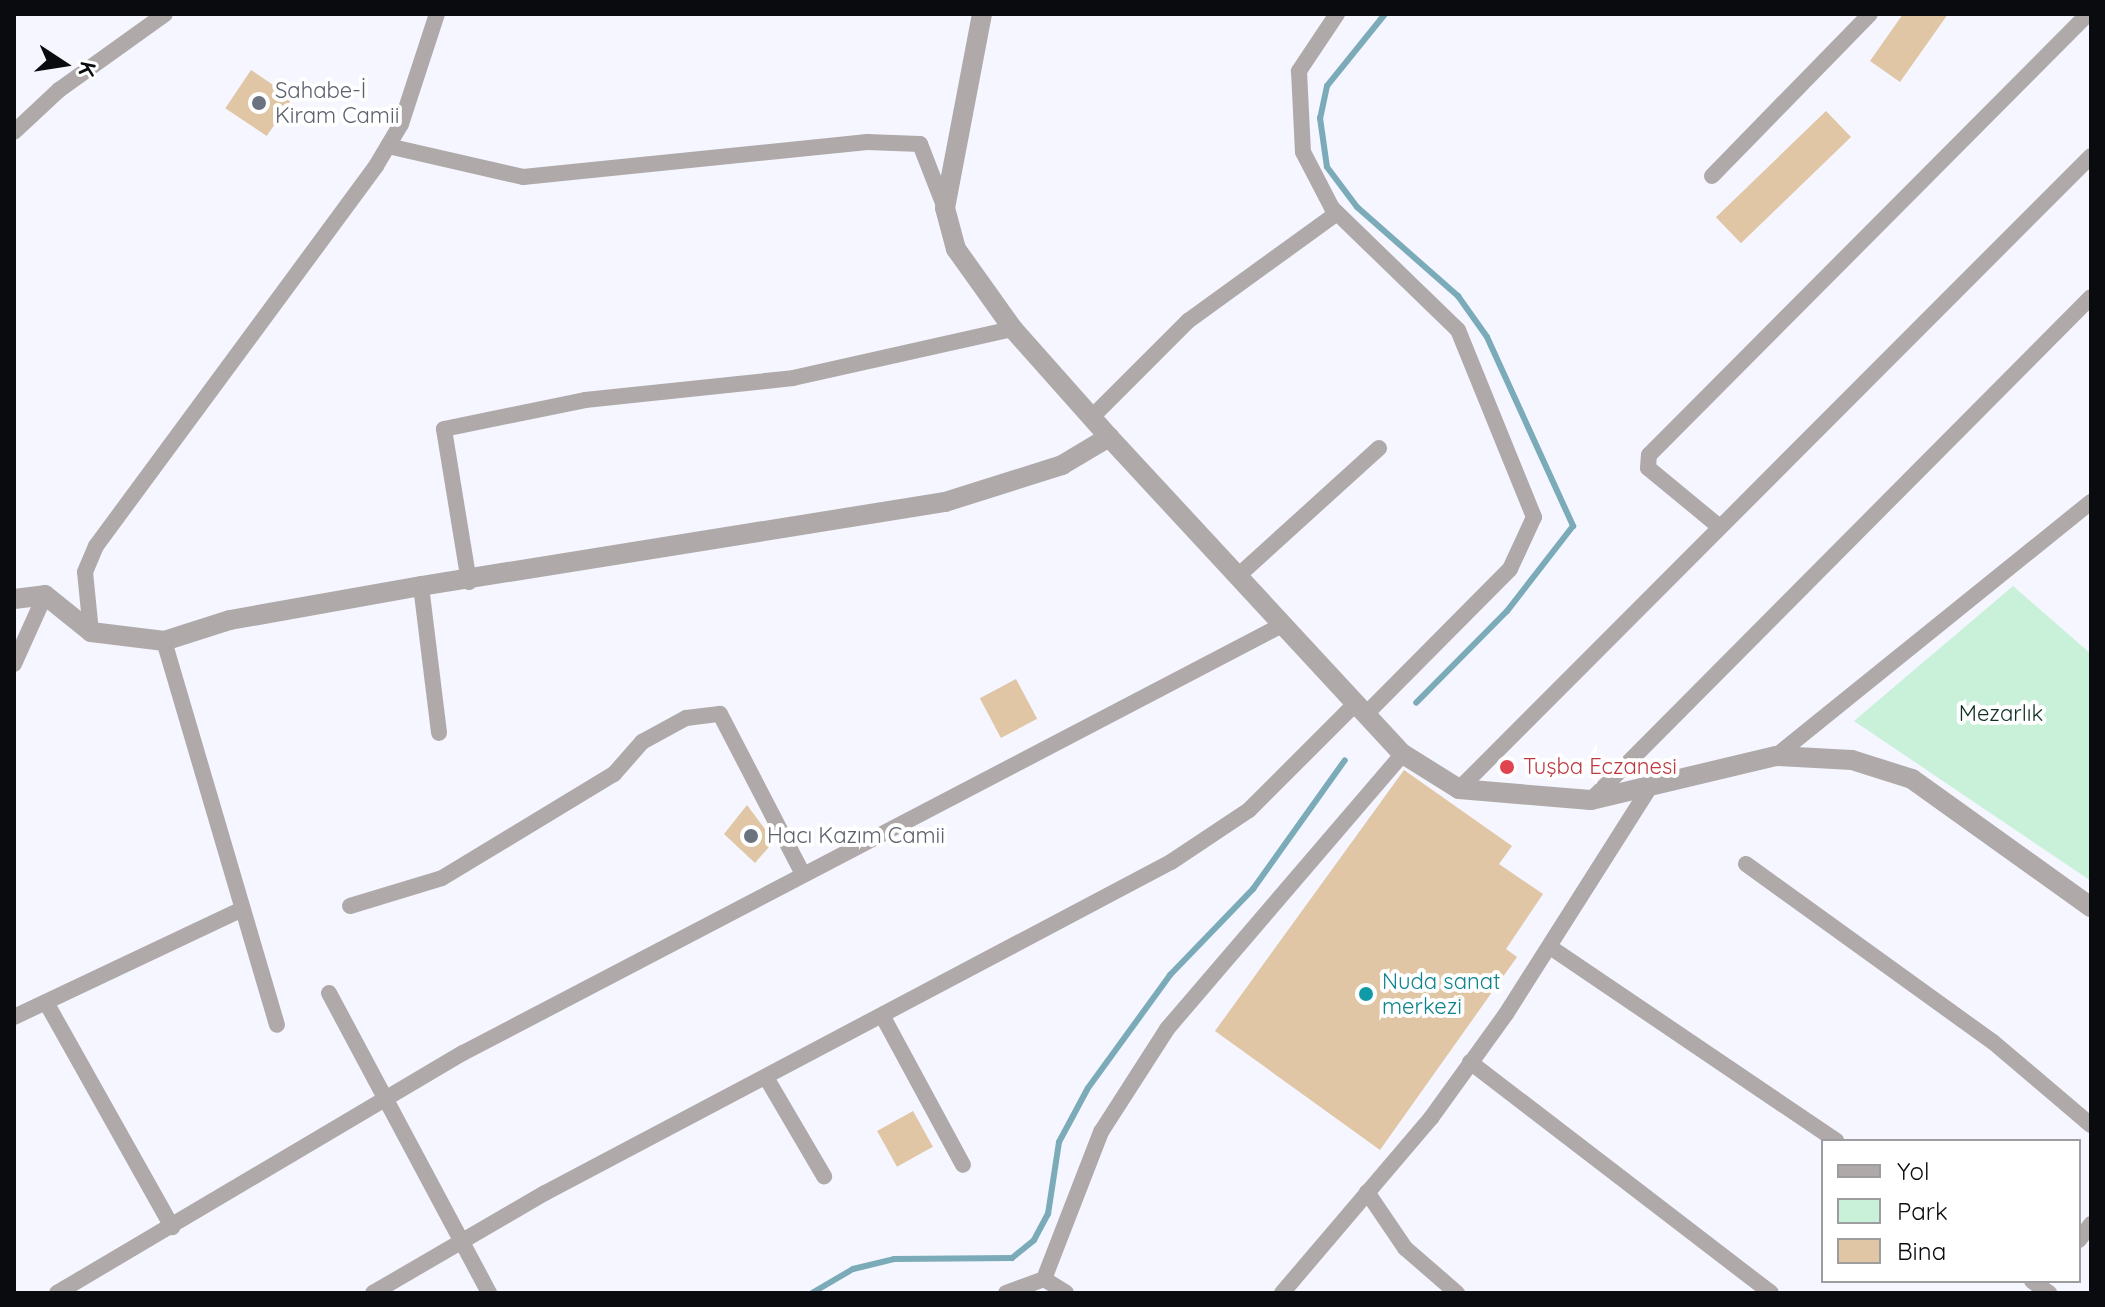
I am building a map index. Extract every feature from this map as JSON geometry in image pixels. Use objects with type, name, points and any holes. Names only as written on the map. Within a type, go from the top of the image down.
[{"type":"street","points":[[14,132],[59,90],[165,14]]},
{"type":"street","points":[[91,632],[85,572],[96,546],[388,146],[437,14]]},
{"type":"street","points":[[945,208],[982,14]]},
{"type":"street","points":[[373,1293],[459,1242],[1085,912],[1249,810],[1510,569],[1534,517],[1458,330],[1337,213],[1303,152],[1295,106],[1299,71],[1337,14]]},
{"type":"street","points":[[1712,176],[1870,14]]},
{"type":"street","points":[[1716,524],[1648,468],[1649,455],[2088,14]]},
{"type":"street","points":[[388,146],[538,177],[867,142],[920,144],[945,208],[956,249],[1013,329],[1403,754],[1459,789],[1591,800],[1654,780],[1776,756],[1852,760],[1912,779],[2091,907]]},
{"type":"street","points":[[1459,789],[1716,524],[2091,156]]},
{"type":"street","points":[[1092,417],[1188,321],[1337,213]]},
{"type":"street","points":[[1591,800],[2091,297]]},
{"type":"street","points":[[469,582],[444,429],[585,400],[793,378],[1013,329]]},
{"type":"street","points":[[14,599],[45,595],[91,632],[164,641],[230,620],[421,586],[469,582],[945,502],[1062,465],[1109,437]]},
{"type":"street","points":[[1239,575],[1379,448]]},
{"type":"street","points":[[1776,756],[2091,502]]},
{"type":"street","points":[[421,586],[439,733]]},
{"type":"street","points":[[14,664],[45,595]]},
{"type":"street","points":[[57,1293],[386,1101],[803,874],[1282,625]]},
{"type":"street","points":[[164,641],[238,911],[277,1025]]},
{"type":"street","points":[[350,906],[442,878],[614,774],[642,742],[686,718],[720,714],[803,874]]},
{"type":"street","points":[[1006,1293],[1044,1279],[1101,1132],[1167,1029],[1403,754]]},
{"type":"street","points":[[1282,1293],[1470,1062],[1550,947],[1654,780]]},
{"type":"street","points":[[1746,864],[1993,1042],[2091,1125]]},
{"type":"street","points":[[14,1017],[47,1004],[140,952],[238,911]]},
{"type":"street","points":[[1550,947],[1834,1139]]},
{"type":"street","points":[[329,993],[459,1242],[489,1293]]},
{"type":"street","points":[[47,1004],[172,1227]]},
{"type":"street","points":[[883,1017],[963,1165]]},
{"type":"street","points":[[1470,1062],[1771,1293]]},
{"type":"street","points":[[767,1079],[824,1176]]},
{"type":"street","points":[[1367,1192],[1405,1248],[1457,1293]]},
{"type":"street","points":[[1044,1279],[1066,1293]]},
{"type":"green space","name":"Mezarlık","points":[[2013,586],[2091,654],[2091,881],[1854,721]]},
{"type":"building","points":[[1903,14],[1948,14],[1900,82],[1870,61]]},
{"type":"building","name":"Sahabe-İ Kiram Camii","points":[[251,70],[292,98],[267,136],[225,108]]},
{"type":"building","points":[[1826,111],[1851,137],[1741,243],[1716,217]]},
{"type":"building","points":[[1016,679],[1037,719],[1001,738],[980,698]]},
{"type":"building","name":"Nuda sanat merkezi","points":[[1404,770],[1512,846],[1499,864],[1543,894],[1506,949],[1517,957],[1380,1150],[1215,1031]]},
{"type":"building","name":"Hacı Kazım Camii","points":[[747,805],[774,841],[755,863],[724,834]]},
{"type":"building","points":[[913,1111],[933,1147],[897,1167],[877,1131]]},
{"type":"waterway","points":[[1385,14],[1327,86],[1320,118],[1327,167],[1357,207],[1458,296],[1487,337],[1573,526],[1507,611],[1416,703]]},
{"type":"waterway","points":[[812,1293],[853,1269],[894,1259],[1012,1258],[1034,1240],[1048,1214],[1059,1142],[1088,1088],[1170,975],[1253,889],[1345,760]]},
{"type":"place","name":"Sahabe-İ Kiram Camii","points":[[259,103]]},
{"type":"place","name":"Tuşba Eczanesi","points":[[1507,767]]},
{"type":"place","name":"Hacı Kazım Camii","points":[[751,836]]},
{"type":"place","name":"Nuda sanat merkezi","points":[[1366,994]]}]
